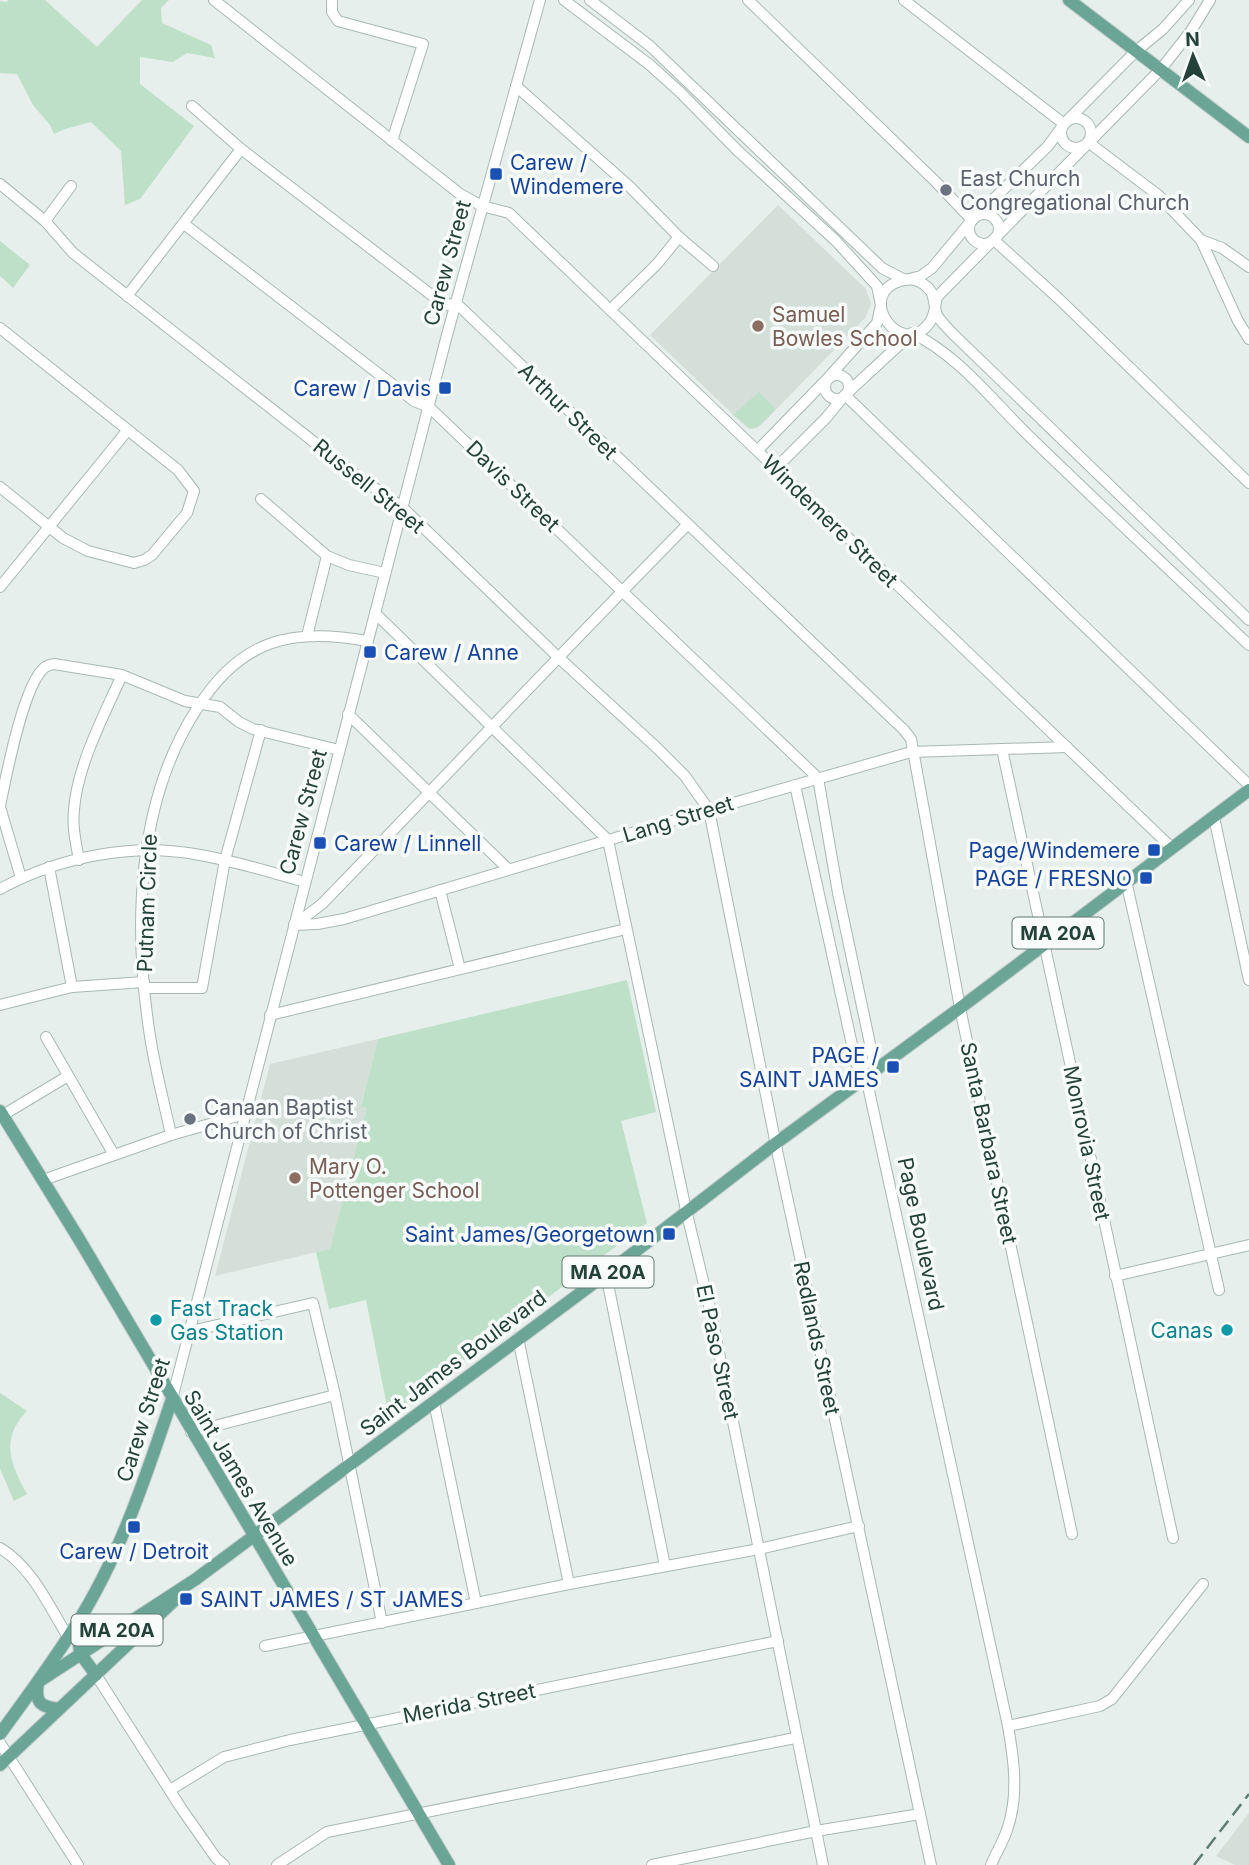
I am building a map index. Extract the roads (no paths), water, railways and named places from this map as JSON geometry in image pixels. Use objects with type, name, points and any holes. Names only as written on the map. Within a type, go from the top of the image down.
[{"type":"main road","points":[[1069,0],[1249,137]]},
{"type":"main road","name":"MA 20A","points":[[866,1077],[1249,790]]},
{"type":"main road","name":"Saint James Boulevard","points":[[38,1682],[196,1579],[866,1077]]},
{"type":"main road","name":"Saint James Avenue","points":[[1,1113],[255,1535],[449,1865]]},
{"type":"main road","name":"Carew Street","points":[[0,1734],[77,1624],[124,1531],[172,1399]]},
{"type":"main road","name":"Saint James Boulevard","points":[[96,1675],[196,1579]]},
{"type":"main road","points":[[77,1624],[80,1653],[96,1675]]},
{"type":"main road","name":"MA 20A","points":[[4,1761],[96,1675]]},
{"type":"main road","points":[[38,1682],[38,1702],[45,1707],[59,1709]]},
{"type":"street","name":"Windemere Street","points":[[214,0],[460,194],[482,206],[509,213],[1171,847]]},
{"type":"street","points":[[332,0],[332,12],[338,21],[423,44],[392,141]]},
{"type":"street","name":"Carew Street","points":[[172,1399],[402,507],[540,0]]},
{"type":"street","points":[[564,0],[650,65],[836,241],[877,286],[883,317],[890,327],[927,340],[943,352],[1249,645]]},
{"type":"street","points":[[590,0],[650,46],[882,268],[905,280],[923,284],[933,295],[937,316],[1249,620]]},
{"type":"street","points":[[748,0],[927,172],[972,220]]},
{"type":"street","points":[[904,0],[1064,124]]},
{"type":"street","points":[[758,450],[828,379],[877,323],[887,290],[895,283],[920,276],[932,268],[972,220],[1048,146],[1064,124],[1135,52],[1163,29],[1189,0]]},
{"type":"street","points":[[776,468],[845,395],[912,333],[922,330],[930,323],[937,297],[1161,69],[1191,31],[1210,0]]},
{"type":"street","points":[[516,86],[629,186],[679,237],[713,266]]},
{"type":"street","name":"Arthur Street","points":[[192,106],[241,149],[438,300],[448,304],[456,303],[904,730],[911,739],[911,752]]},
{"type":"street","points":[[1074,118],[1085,121],[1091,131],[1088,142],[1082,147],[1067,145],[1062,139],[1064,124],[1074,118]]},
{"type":"street","points":[[1088,142],[1158,195],[1201,240],[1249,339]]},
{"type":"street","points":[[127,296],[241,149]]},
{"type":"street","name":"Russell Street","points":[[3,186],[45,221],[73,253],[356,475],[402,507],[685,776],[709,810]]},
{"type":"street","points":[[45,221],[71,186]]},
{"type":"street","points":[[982,215],[992,217],[998,225],[994,240],[985,244],[975,242],[970,234],[972,220],[982,215]]},
{"type":"street","name":"Davis Street","points":[[184,224],[414,401],[429,407],[818,778]]},
{"type":"street","points":[[610,310],[679,237]]},
{"type":"street","points":[[994,240],[1058,298],[1249,483]]},
{"type":"street","points":[[1201,240],[1222,247],[1249,267]]},
{"type":"street","points":[[0,328],[187,479],[194,491],[187,513],[152,555],[144,561],[134,563],[88,551],[63,538],[0,487]]},
{"type":"street","points":[[972,379],[986,365]]},
{"type":"street","points":[[836,375],[845,378],[849,387],[845,395],[841,398],[830,397],[825,388],[828,379],[836,375]]},
{"type":"street","points":[[987,395],[1001,380]]},
{"type":"street","points":[[845,395],[1249,785]]},
{"type":"street","points":[[1030,437],[1044,422]]},
{"type":"street","points":[[0,587],[127,431]]},
{"type":"street","points":[[1048,454],[1061,439]]},
{"type":"street","points":[[1105,509],[1119,496]]},
{"type":"street","points":[[261,499],[327,556],[349,565],[385,572]]},
{"type":"street","points":[[1124,527],[1138,514]]},
{"type":"street","points":[[294,925],[322,904],[687,525]]},
{"type":"street","points":[[307,636],[327,556]]},
{"type":"street","points":[[1184,584],[1198,571]]},
{"type":"street","points":[[1202,601],[1216,589]]},
{"type":"street","points":[[375,613],[608,840]]},
{"type":"street","name":"Putnam Circle","points":[[171,1135],[150,1037],[144,985],[143,904],[146,851],[157,794],[166,766],[201,703],[232,664],[279,641],[307,636],[325,635],[367,641]]},
{"type":"street","points":[[21,878],[0,807],[25,706],[45,666],[64,665],[122,676],[185,701],[220,707],[246,726],[339,750]]},
{"type":"street","points":[[79,860],[73,826],[77,792],[90,752],[122,676]]},
{"type":"street","points":[[348,714],[508,869]]},
{"type":"street","points":[[0,1005],[72,987],[144,985],[202,988],[225,860],[261,730]]},
{"type":"street","name":"Lang Street","points":[[294,925],[344,919],[911,752],[1067,747]]},
{"type":"street","name":"Monrovia Street","points":[[1002,749],[1173,1538]]},
{"type":"street","name":"Santa Barbara Street","points":[[911,752],[960,1008],[1072,1534]]},
{"type":"street","points":[[818,778],[842,913],[873,1058],[866,1077]]},
{"type":"street","points":[[795,785],[856,1063],[866,1077]]},
{"type":"street","name":"Redlands Street","points":[[709,810],[776,1143],[931,1865]]},
{"type":"street","points":[[1214,817],[1249,980]]},
{"type":"street","name":"El Paso Street","points":[[608,840],[686,1210],[712,1318],[778,1641],[795,1738],[823,1865]]},
{"type":"street","points":[[0,889],[49,867],[104,854],[146,851],[197,854],[305,882]]},
{"type":"street","points":[[49,867],[72,987]]},
{"type":"street","points":[[1126,881],[1219,1290]]},
{"type":"street","points":[[440,890],[460,969]]},
{"type":"street","points":[[825,917],[842,913]]},
{"type":"street","points":[[270,1015],[626,929]]},
{"type":"street","points":[[46,1037],[114,1155]]},
{"type":"street","points":[[1,1113],[68,1076]]},
{"type":"street","name":"Page Boulevard","points":[[866,1077],[1008,1726],[1015,1774],[1014,1794],[1009,1826],[991,1865]]},
{"type":"street","points":[[43,1180],[171,1135],[245,1114]]},
{"type":"street","points":[[1115,1276],[1249,1245]]},
{"type":"street","points":[[606,1274],[665,1566]]},
{"type":"street","points":[[191,1331],[313,1303],[335,1395],[382,1623]]},
{"type":"street","points":[[518,1338],[569,1584]]},
{"type":"street","points":[[191,1432],[335,1395]]},
{"type":"street","points":[[434,1402],[476,1603]]},
{"type":"street","points":[[265,1646],[569,1584],[759,1549],[859,1526]]},
{"type":"street","points":[[0,1548],[16,1558],[28,1572],[68,1637]]},
{"type":"street","points":[[1008,1726],[1100,1706],[1112,1699],[1203,1584]]},
{"type":"street","name":"Merida Street","points":[[170,1790],[224,1757],[290,1740],[778,1641]]},
{"type":"street","points":[[96,1675],[170,1790],[224,1865]]},
{"type":"street","points":[[277,1865],[327,1832],[795,1738]]},
{"type":"street","points":[[0,1743],[4,1761],[78,1865]]},
{"type":"street","points":[[652,1865],[816,1831],[920,1814]]},
{"type":"railway","points":[[1194,1865],[1249,1794]]},
{"type":"place","name":"Carew / Windemere","points":[[496,174]]},
{"type":"place","name":"East Church Congregational Church","points":[[946,190]]},
{"type":"place","name":"Samuel Bowles School","points":[[758,326]]},
{"type":"place","name":"Carew / Davis","points":[[445,388]]},
{"type":"place","name":"Carew / Anne","points":[[370,652]]},
{"type":"place","name":"Carew / Linnell","points":[[320,843]]},
{"type":"place","name":"Page/Windemere","points":[[1154,850]]},
{"type":"place","name":"PAGE / FRESNO","points":[[1146,878]]},
{"type":"place","name":"PAGE / SAINT JAMES","points":[[893,1067]]},
{"type":"place","name":"Canaan Baptist Church of Christ","points":[[190,1119]]},
{"type":"place","name":"Mary O. Pottenger School","points":[[295,1178]]},
{"type":"place","name":"Saint James/Georgetown","points":[[669,1234]]},
{"type":"place","name":"Fast Track Gas Station","points":[[156,1320]]},
{"type":"place","name":"Canas","points":[[1227,1330]]},
{"type":"place","name":"Carew / Detroit","points":[[134,1527]]},
{"type":"place","name":"SAINT JAMES / ST JAMES","points":[[186,1599]]}]
